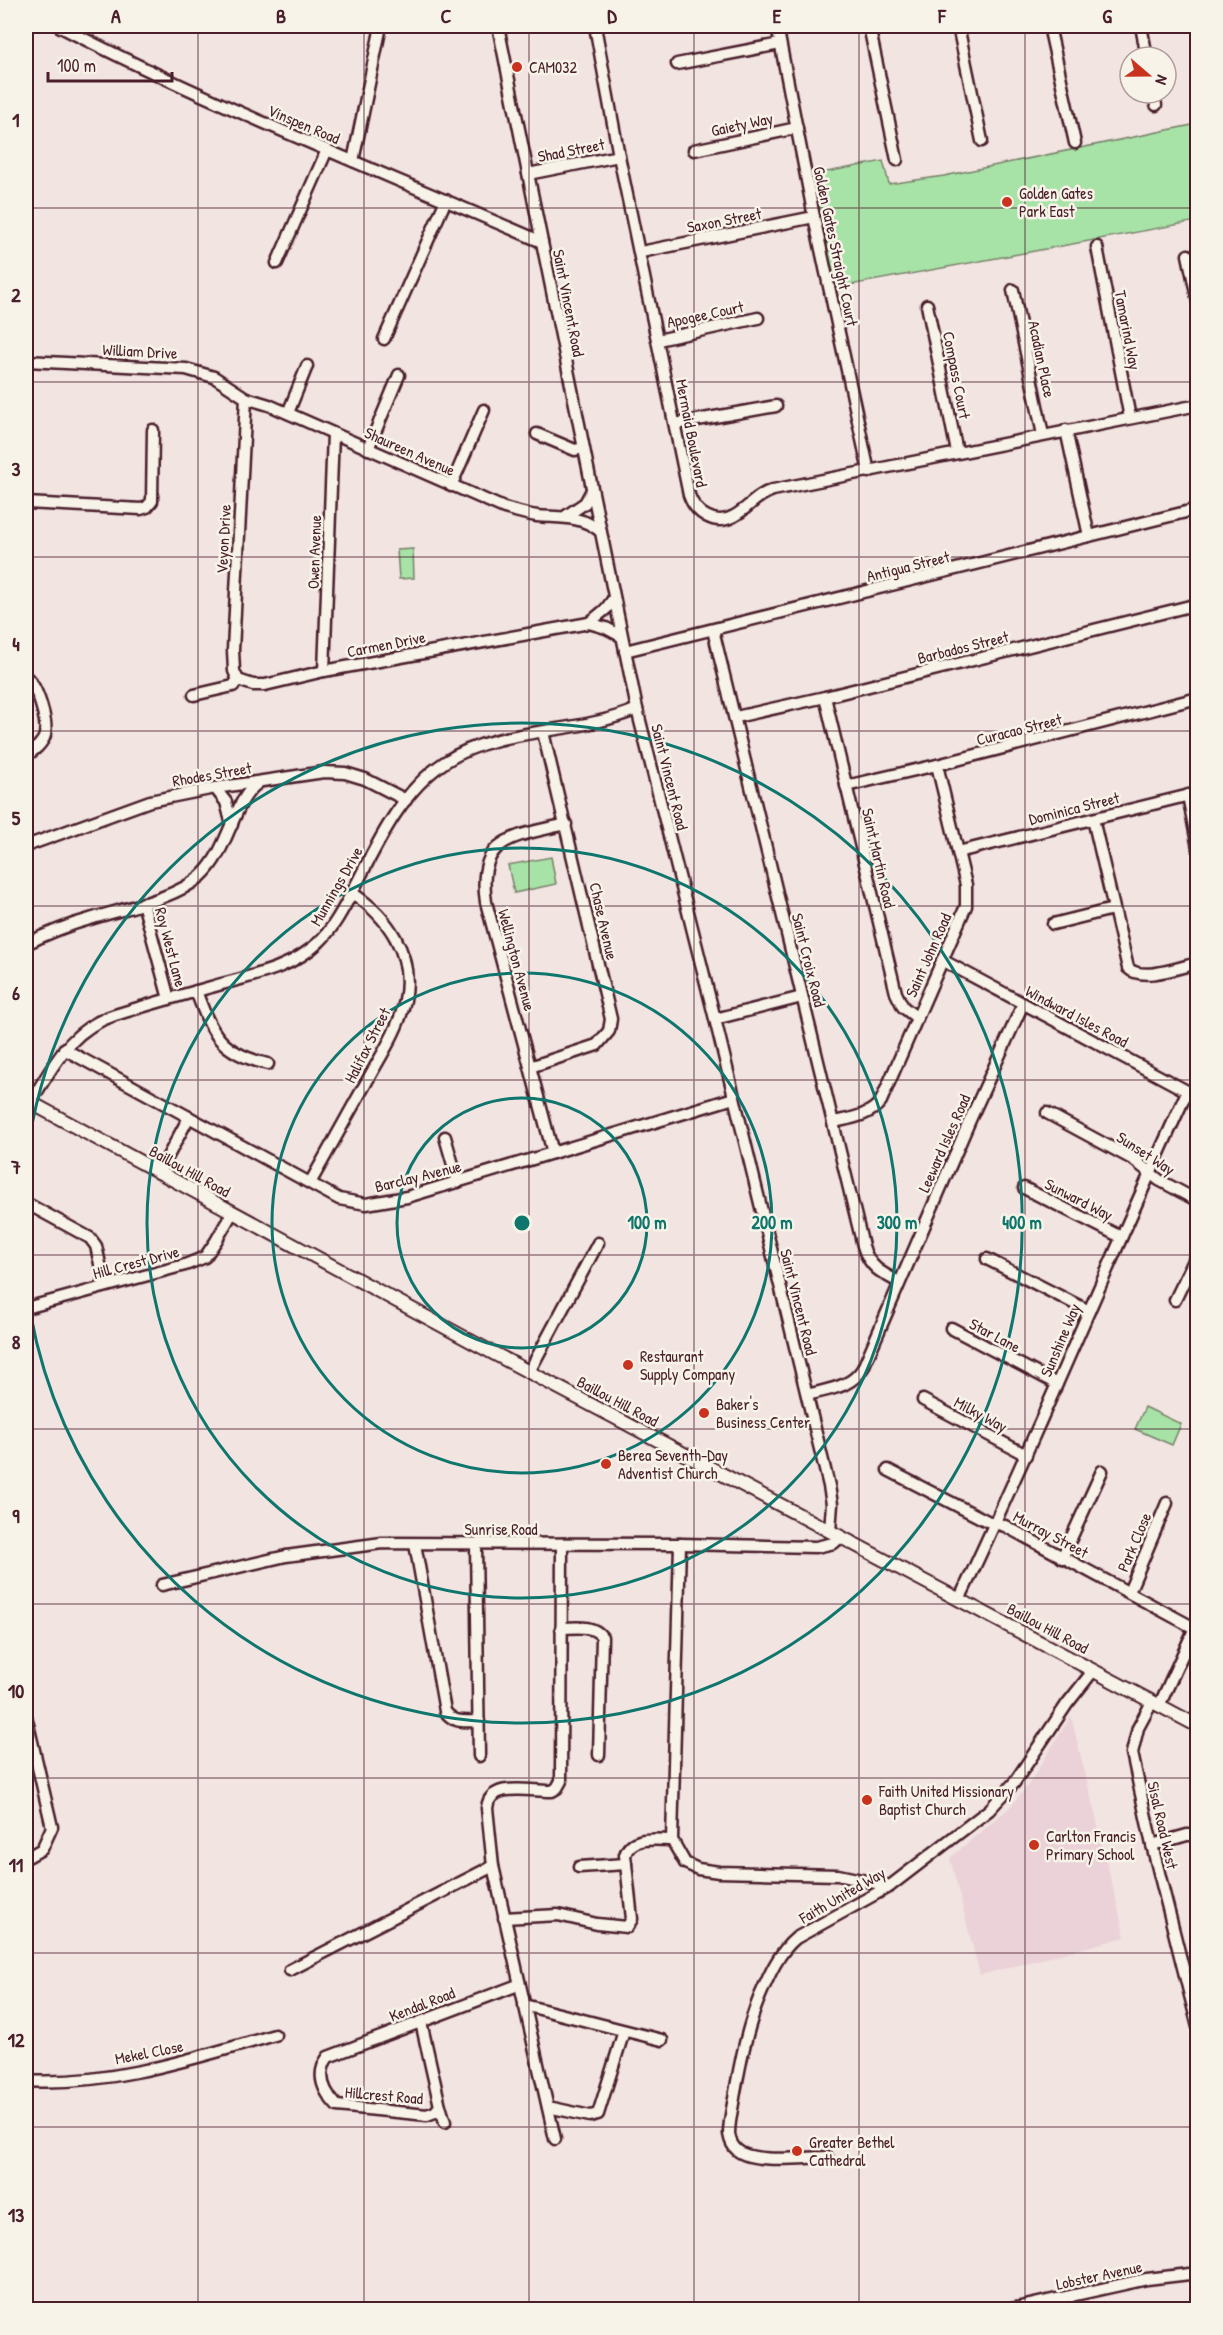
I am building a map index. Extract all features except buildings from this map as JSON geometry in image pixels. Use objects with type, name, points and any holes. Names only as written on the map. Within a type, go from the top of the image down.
[{"type":"main road","name":"Baillou Hill Road","points":[[28,1102],[529,1372],[1197,1726]]},
{"type":"street","name":"Vinspen Road","points":[[59,26],[141,67],[542,242]]},
{"type":"street","points":[[353,161],[381,26]]},
{"type":"street","name":"Saint Vincent Road","points":[[498,26],[637,709],[807,1395],[831,1496],[835,1534]]},
{"type":"street","name":"Mermaid Boulevard","points":[[595,26],[619,156],[690,499],[699,512],[711,518],[725,519],[734,517],[766,492],[1197,405]]},
{"type":"street","name":"Golden Gates Straight Court","points":[[777,26],[814,217],[869,472]]},
{"type":"street","points":[[869,26],[897,160]]},
{"type":"street","points":[[958,26],[982,141]]},
{"type":"street","points":[[1049,26],[1075,143]]},
{"type":"street","points":[[1141,26],[1145,45]]},
{"type":"street","points":[[677,64],[780,44]]},
{"type":"street","name":"Gaiety Way","points":[[694,150],[797,128]]},
{"type":"street","points":[[277,263],[327,150]]},
{"type":"street","name":"Shad Street","points":[[528,174],[619,156]]},
{"type":"street","points":[[384,339],[446,200]]},
{"type":"street","name":"Saxon Street","points":[[640,252],[814,217]]},
{"type":"street","name":"Tamarind Way","points":[[1097,247],[1130,418]]},
{"type":"street","points":[[1188,255],[1197,302]]},
{"type":"street","name":"Acadian Place","points":[[1013,290],[1043,435]]},
{"type":"street","name":"Compass Court","points":[[927,305],[957,452]]},
{"type":"street","name":"Apogee Court","points":[[658,340],[758,318]]},
{"type":"street","name":"William Drive","points":[[26,361],[186,369],[214,377],[246,398]]},
{"type":"street","points":[[288,413],[307,366]]},
{"type":"street","points":[[368,449],[399,375]]},
{"type":"street","name":"Shaureen Avenue","points":[[246,398],[288,413],[452,486],[519,512],[537,516],[566,516],[584,521],[600,531]]},
{"type":"street","name":"Veyon Drive","points":[[238,680],[234,671],[233,650],[246,398]]},
{"type":"street","points":[[675,424],[776,406]]},
{"type":"street","points":[[452,486],[484,410]]},
{"type":"street","points":[[26,503],[141,509],[147,507],[152,501],[153,430]]},
{"type":"street","points":[[1066,430],[1089,536]]},
{"type":"street","name":"Owen Avenue","points":[[324,671],[333,434]]},
{"type":"street","points":[[537,434],[575,450],[583,448]]},
{"type":"street","points":[[566,516],[585,503],[592,490]]},
{"type":"street","name":"Antigua Street","points":[[625,651],[1197,509]]},
{"type":"street","points":[[589,623],[606,609],[614,598]]},
{"type":"street","name":"Barbados Street","points":[[736,717],[1197,604]]},
{"type":"street","points":[[589,623],[621,636]]},
{"type":"street","name":"Carmen Drive","points":[[238,680],[253,685],[265,685],[324,671],[589,623]]},
{"type":"street","name":"Saint Croix Road","points":[[713,630],[866,1254],[876,1270],[899,1282]]},
{"type":"street","points":[[26,677],[37,690],[46,733],[42,742],[26,755]]},
{"type":"street","points":[[194,695],[233,686],[238,680]]},
{"type":"street","name":"Saint Martin Road","points":[[825,697],[896,993],[903,1007],[917,1017]]},
{"type":"street","name":"Curacao Street","points":[[846,786],[1197,698]]},
{"type":"street","name":"Munnings Drive","points":[[28,1102],[64,1050],[78,1034],[105,1018],[267,971],[303,955],[329,931],[388,827],[420,782],[433,771],[460,754],[501,740],[598,723],[637,709]]},
{"type":"street","name":"Chase Avenue","points":[[530,1067],[597,1045],[605,1037],[610,1025],[610,1009],[543,732]]},
{"type":"street","name":"Saint John Road","points":[[834,1122],[865,1114],[878,1105],[967,901],[966,885],[937,765]]},
{"type":"street","name":"Rhodes Street","points":[[26,846],[122,810],[170,797],[324,772],[345,773],[377,784],[406,800]]},
{"type":"street","points":[[26,945],[88,919],[143,903],[185,886],[199,877],[220,852],[247,794],[261,781]]},
{"type":"street","points":[[215,788],[226,802],[232,825]]},
{"type":"street","points":[[1193,794],[1197,848]]},
{"type":"street","name":"Dominica Street","points":[[958,852],[1193,794]]},
{"type":"street","points":[[1093,819],[1126,964],[1131,971],[1146,974],[1197,963]]},
{"type":"street","name":"Wellington Avenue","points":[[553,1154],[486,902],[485,869],[492,852],[502,843],[566,824]]},
{"type":"street","name":"Halifax Street","points":[[310,1183],[392,1035],[405,1001],[406,976],[397,939],[386,922],[368,903],[352,893]]},
{"type":"street","name":"Roy West Lane","points":[[143,903],[169,999]]},
{"type":"street","points":[[1053,924],[1113,909]]},
{"type":"street","name":"Windward Isles Road","points":[[942,960],[1192,1094]]},
{"type":"street","points":[[196,991],[208,1024],[224,1046],[243,1057],[268,1064]]},
{"type":"street","points":[[715,1019],[802,997]]},
{"type":"street","name":"Leeward Isles Road","points":[[807,1395],[845,1385],[859,1374],[1023,1004]]},
{"type":"street","name":"Barclay Avenue","points":[[64,1050],[339,1199],[366,1204],[395,1200],[458,1182],[734,1098]]},
{"type":"street","name":"Sunshine Way","points":[[960,1600],[1150,1172],[1192,1094]]},
{"type":"street","name":"Sunset Way","points":[[1047,1113],[1134,1160],[1164,1184],[1197,1200]]},
{"type":"street","points":[[159,1173],[189,1117]]},
{"type":"street","points":[[444,1137],[458,1182]]},
{"type":"street","name":"Sunward Way","points":[[1024,1188],[1121,1237]]},
{"type":"street","points":[[26,1203],[90,1238],[96,1246],[105,1286]]},
{"type":"street","name":"Hill Crest Drive","points":[[26,1308],[185,1265],[205,1257],[232,1213]]},
{"type":"street","points":[[529,1372],[598,1244]]},
{"type":"street","points":[[1174,1300],[1197,1252]]},
{"type":"street","points":[[987,1259],[1089,1311]]},
{"type":"street","name":"Star Lane","points":[[951,1328],[1057,1384]]},
{"type":"street","name":"Milky Way","points":[[922,1400],[1026,1455]]},
{"type":"street","name":"Murray Street","points":[[888,1470],[987,1521],[1005,1526],[1062,1558],[1196,1626]]},
{"type":"street","points":[[1062,1558],[1102,1471]]},
{"type":"street","name":"Park Close","points":[[1129,1592],[1167,1503]]},
{"type":"street","name":"Sunrise Road","points":[[162,1585],[286,1556],[382,1543],[816,1546],[834,1543],[835,1534]]},
{"type":"street","points":[[414,1544],[446,1711],[453,1720],[459,1722],[478,1721]]},
{"type":"street","points":[[476,1544],[479,1756]]},
{"type":"street","points":[[555,2139],[518,1985],[493,1866],[487,1808],[492,1796],[511,1790],[552,1791],[561,1781],[562,1544]]},
{"type":"street","points":[[680,1544],[672,1840],[685,1863],[694,1869],[719,1872],[838,1875],[890,1886]]},
{"type":"street","name":"Sisal Road West","points":[[1196,1626],[1156,1704],[1138,1728],[1132,1753],[1197,2027]]},
{"type":"street","points":[[561,1628],[590,1628],[599,1632],[602,1637],[599,1755]]},
{"type":"street","name":"Faith United Way","points":[[827,2157],[754,2157],[741,2153],[734,2147],[730,2138],[730,2124],[744,2051],[760,1995],[786,1948],[796,1938],[819,1923],[890,1886],[997,1802],[1014,1783],[1067,1704],[1093,1671]]},
{"type":"street","points":[[26,1716],[52,1827],[42,1849],[26,1858]]},
{"type":"street","points":[[1152,1845],[1187,1835],[1197,1835]]},
{"type":"street","points":[[504,1918],[558,1914],[597,1924],[627,1927],[632,1919],[626,1852],[635,1842],[672,1840]]},
{"type":"street","points":[[579,1868],[626,1864]]},
{"type":"street","points":[[290,1970],[493,1866]]},
{"type":"street","name":"Kendal Road","points":[[336,2052],[518,1985]]},
{"type":"street","points":[[524,2005],[662,2040]]},
{"type":"street","name":"Hillcrest Road","points":[[336,2052],[328,2056],[321,2072],[325,2088],[337,2106],[427,2115],[435,2112],[440,2106],[422,2022]]},
{"type":"street","points":[[548,2107],[593,2116],[598,2114],[624,2031]]},
{"type":"street","name":"Mekel Close","points":[[26,2081],[82,2079],[162,2068],[275,2036]]},
{"type":"street","points":[[440,2106],[445,2122]]},
{"type":"street","name":"Lobster Avenue","points":[[1007,2310],[1147,2279],[1197,2273]]},
{"type":"shaded area","name":"Carlton Francis Primary School","points":[[1071,1716],[1125,1937],[980,1975],[950,1858],[1009,1808],[1029,1784]]},
{"type":"green space","name":"Golden Gates Park East","points":[[1197,124],[1197,221],[834,288],[811,175],[883,161],[889,184],[944,176]]},
{"type":"green space","points":[[413,549],[414,578],[399,579],[397,550]]},
{"type":"green space","points":[[551,857],[556,884],[514,893],[508,865]]},
{"type":"green space","points":[[1145,1407],[1181,1424],[1172,1445],[1135,1429]]},
{"type":"place","name":"CAM032","points":[[517,67]]},
{"type":"place","name":"Golden Gates Park East","points":[[1007,202]]},
{"type":"place","name":"Restaurant Supply Company","points":[[628,1365]]},
{"type":"place","name":"Baker's Business Center","points":[[704,1413]]},
{"type":"place","name":"Berea Seventh-Day Adventist Church","points":[[606,1464]]},
{"type":"place","name":"Faith United Missionary Baptist Church","points":[[867,1800]]},
{"type":"place","name":"Carlton Francis Primary School","points":[[1034,1845]]},
{"type":"place","name":"Greater Bethel Cathedral","points":[[797,2151]]}]
